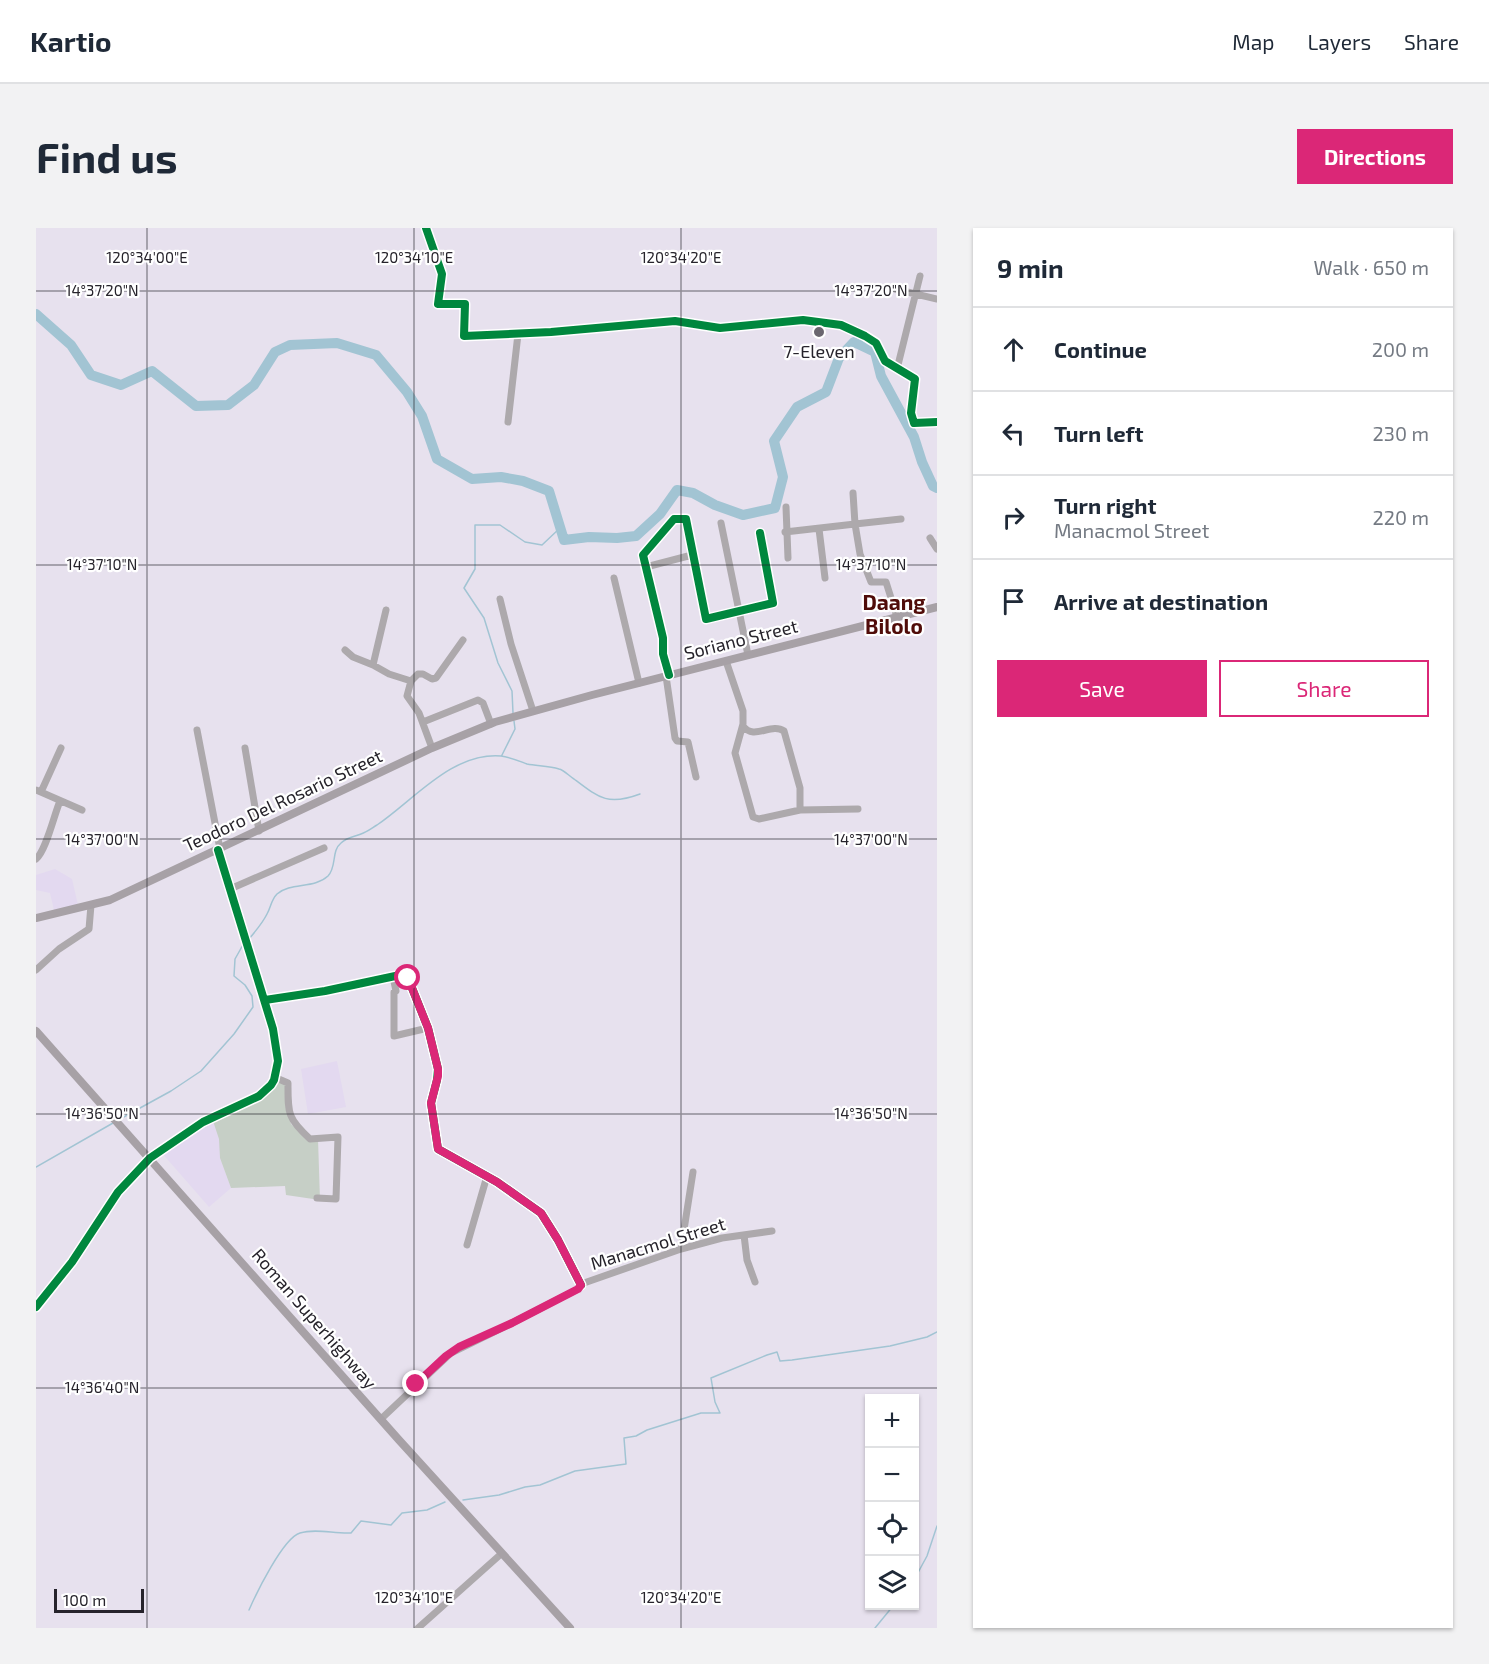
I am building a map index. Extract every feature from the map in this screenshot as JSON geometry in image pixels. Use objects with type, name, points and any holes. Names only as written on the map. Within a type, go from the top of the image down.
[{"type":"main road","name":"Soriano Street","points":[[508,717],[937,607]]},
{"type":"main road","name":"Teodoro Del Rosario Street","points":[[36,918],[117,897],[432,748],[508,717]]},
{"type":"main road","name":"Roman Superhighway","points":[[36,1031],[501,1554],[570,1628]]},
{"type":"street","points":[[426,228],[442,274],[438,304],[465,304],[464,336],[675,321],[720,328],[803,320],[841,325],[876,343],[885,361],[915,380],[911,413],[914,423],[937,422]]},
{"type":"street","points":[[897,369],[920,276]]},
{"type":"street","points":[[895,289],[937,299]]},
{"type":"street","points":[[508,422],[518,333]]},
{"type":"street","points":[[853,493],[855,524],[863,566],[871,582],[886,582],[897,617]]},
{"type":"street","points":[[786,507],[785,532],[788,558]]},
{"type":"street","points":[[696,777],[688,742],[677,741],[675,738],[668,675],[663,654],[663,638],[643,555],[674,519],[686,519],[706,619],[773,603],[760,533]]},
{"type":"street","points":[[785,532],[901,519]]},
{"type":"street","points":[[721,523],[748,655]]},
{"type":"street","points":[[819,529],[825,578]]},
{"type":"street","points":[[930,538],[937,549]]},
{"type":"street","points":[[646,567],[692,555]]},
{"type":"street","points":[[614,578],[639,683]]},
{"type":"street","points":[[500,599],[511,644],[533,711]]},
{"type":"street","points":[[373,664],[386,610]]},
{"type":"street","points":[[432,748],[416,706],[407,696],[411,681],[419,674],[432,679],[436,678],[463,640]]},
{"type":"street","points":[[345,650],[353,657],[373,664],[389,674],[411,681]]},
{"type":"street","points":[[726,661],[743,711],[743,726],[735,753],[753,817],[759,819],[800,810],[858,809]]},
{"type":"street","points":[[423,722],[478,700],[483,703],[490,724]]},
{"type":"street","points":[[743,726],[751,733],[776,728],[784,731],[800,788],[800,810]]},
{"type":"street","points":[[36,1307],[76,1257],[118,1192],[150,1158],[210,1119],[259,1096],[271,1085],[274,1077],[277,1053],[265,1000],[219,850],[197,730]]},
{"type":"street","points":[[61,748],[39,791],[82,810]]},
{"type":"street","points":[[245,748],[259,831]]},
{"type":"street","points":[[36,859],[43,851],[60,801]]},
{"type":"street","points":[[230,889],[324,848]]},
{"type":"street","points":[[36,969],[54,956],[59,949],[90,929],[91,905]]},
{"type":"street","points":[[265,1000],[393,977],[402,976],[409,979],[428,1028],[438,1069],[431,1103],[438,1149],[487,1176],[541,1213],[581,1285]]},
{"type":"street","points":[[393,977],[396,991],[394,992],[394,1036],[428,1028]]},
{"type":"street","points":[[274,1077],[288,1083],[288,1108],[294,1124],[310,1138],[338,1137],[336,1199],[317,1198]]},
{"type":"street","points":[[681,1249],[693,1172]]},
{"type":"street","points":[[467,1245],[487,1176]]},
{"type":"street","name":"Manacmol Street","points":[[381,1419],[451,1353],[578,1289],[581,1285],[681,1249],[722,1238],[772,1231]]},
{"type":"street","points":[[744,1235],[747,1260],[754,1282]]},
{"type":"street","points":[[418,1628],[501,1554]]},
{"type":"shaded area","points":[[55,869],[72,879],[78,905],[54,910],[50,893],[36,890],[36,875]]},
{"type":"shaded area","points":[[337,1061],[346,1107],[308,1114],[301,1069]]},
{"type":"shaded area","points":[[276,1079],[288,1083],[287,1105],[291,1124],[310,1140],[318,1139],[320,1200],[286,1195],[285,1186],[231,1188],[220,1158],[219,1139],[213,1121],[254,1101]]},
{"type":"shaded area","points":[[213,1121],[220,1139],[220,1158],[231,1188],[209,1207],[161,1152]]},
{"type":"waterway","points":[[36,314],[71,345],[91,375],[121,385],[152,371],[196,406],[228,405],[254,385],[275,352],[290,345],[337,343],[376,355],[407,392],[422,416],[437,459],[472,479],[501,477],[523,481],[549,491],[564,540],[636,536],[660,514],[677,490],[693,493],[715,505],[743,515],[775,508],[783,477],[774,441],[797,407],[826,392],[839,358],[854,342],[875,352],[881,376],[914,437],[933,486],[937,488]]},
{"type":"waterway","points":[[513,713],[512,691],[498,663],[484,618],[464,588],[475,569],[475,525],[500,525],[525,542],[542,545],[560,528]]},
{"type":"waterway","points":[[502,755],[515,729],[514,721]]},
{"type":"waterway","points":[[248,940],[263,921],[277,894],[289,888],[316,883],[328,876],[336,850],[343,841],[377,825],[434,780],[466,762],[483,757],[501,756],[527,764],[561,770],[604,798],[612,800],[640,794]]},
{"type":"waterway","points":[[120,1119],[171,1091],[201,1071],[234,1034],[253,1007],[252,996],[245,985],[234,976],[235,959],[244,943]]},
{"type":"waterway","points":[[36,1167],[113,1123]]},
{"type":"waterway","points":[[463,1500],[499,1495],[540,1485],[575,1471],[626,1464],[624,1438],[636,1436],[647,1430],[701,1413],[720,1413],[715,1402],[711,1378],[767,1355],[777,1352],[780,1361],[792,1360],[890,1346],[927,1337],[937,1332]]},
{"type":"waterway","points":[[249,1610],[278,1555],[293,1537],[300,1533],[312,1531],[351,1533],[361,1521],[391,1525],[402,1513],[427,1510],[445,1502]]},
{"type":"waterway","points":[[919,1571],[927,1556],[937,1526]]},
{"type":"waterway","points":[[875,1628],[890,1610]]},
{"type":"cycle path","points":[[426,228],[442,274],[438,304],[465,304],[464,336],[551,332],[675,321],[720,328],[803,320],[841,325],[876,343],[885,361],[915,379],[911,413],[914,423],[937,422]]},
{"type":"cycle path","points":[[669,675],[663,654],[663,638],[643,555],[674,519],[686,519],[706,619],[773,603],[760,533]]},
{"type":"cycle path","points":[[36,1307],[72,1262],[118,1192],[150,1158],[203,1122],[259,1096],[274,1080],[278,1061],[273,1029],[218,850]]},
{"type":"cycle path","points":[[265,1000],[325,991],[400,975],[408,978],[428,1028],[438,1069],[431,1103],[438,1149],[497,1182],[541,1213],[581,1285]]},
{"type":"place","name":"7-Eleven","points":[[819,332]]},
{"type":"district","name":"Daang Bilolo","points":[[894,615]]},
{"type":"route","points":[[408,978],[428,1028],[438,1069],[431,1103],[438,1149],[497,1182],[541,1213],[581,1285],[578,1289],[512,1323],[459,1347],[416,1384]]}]
